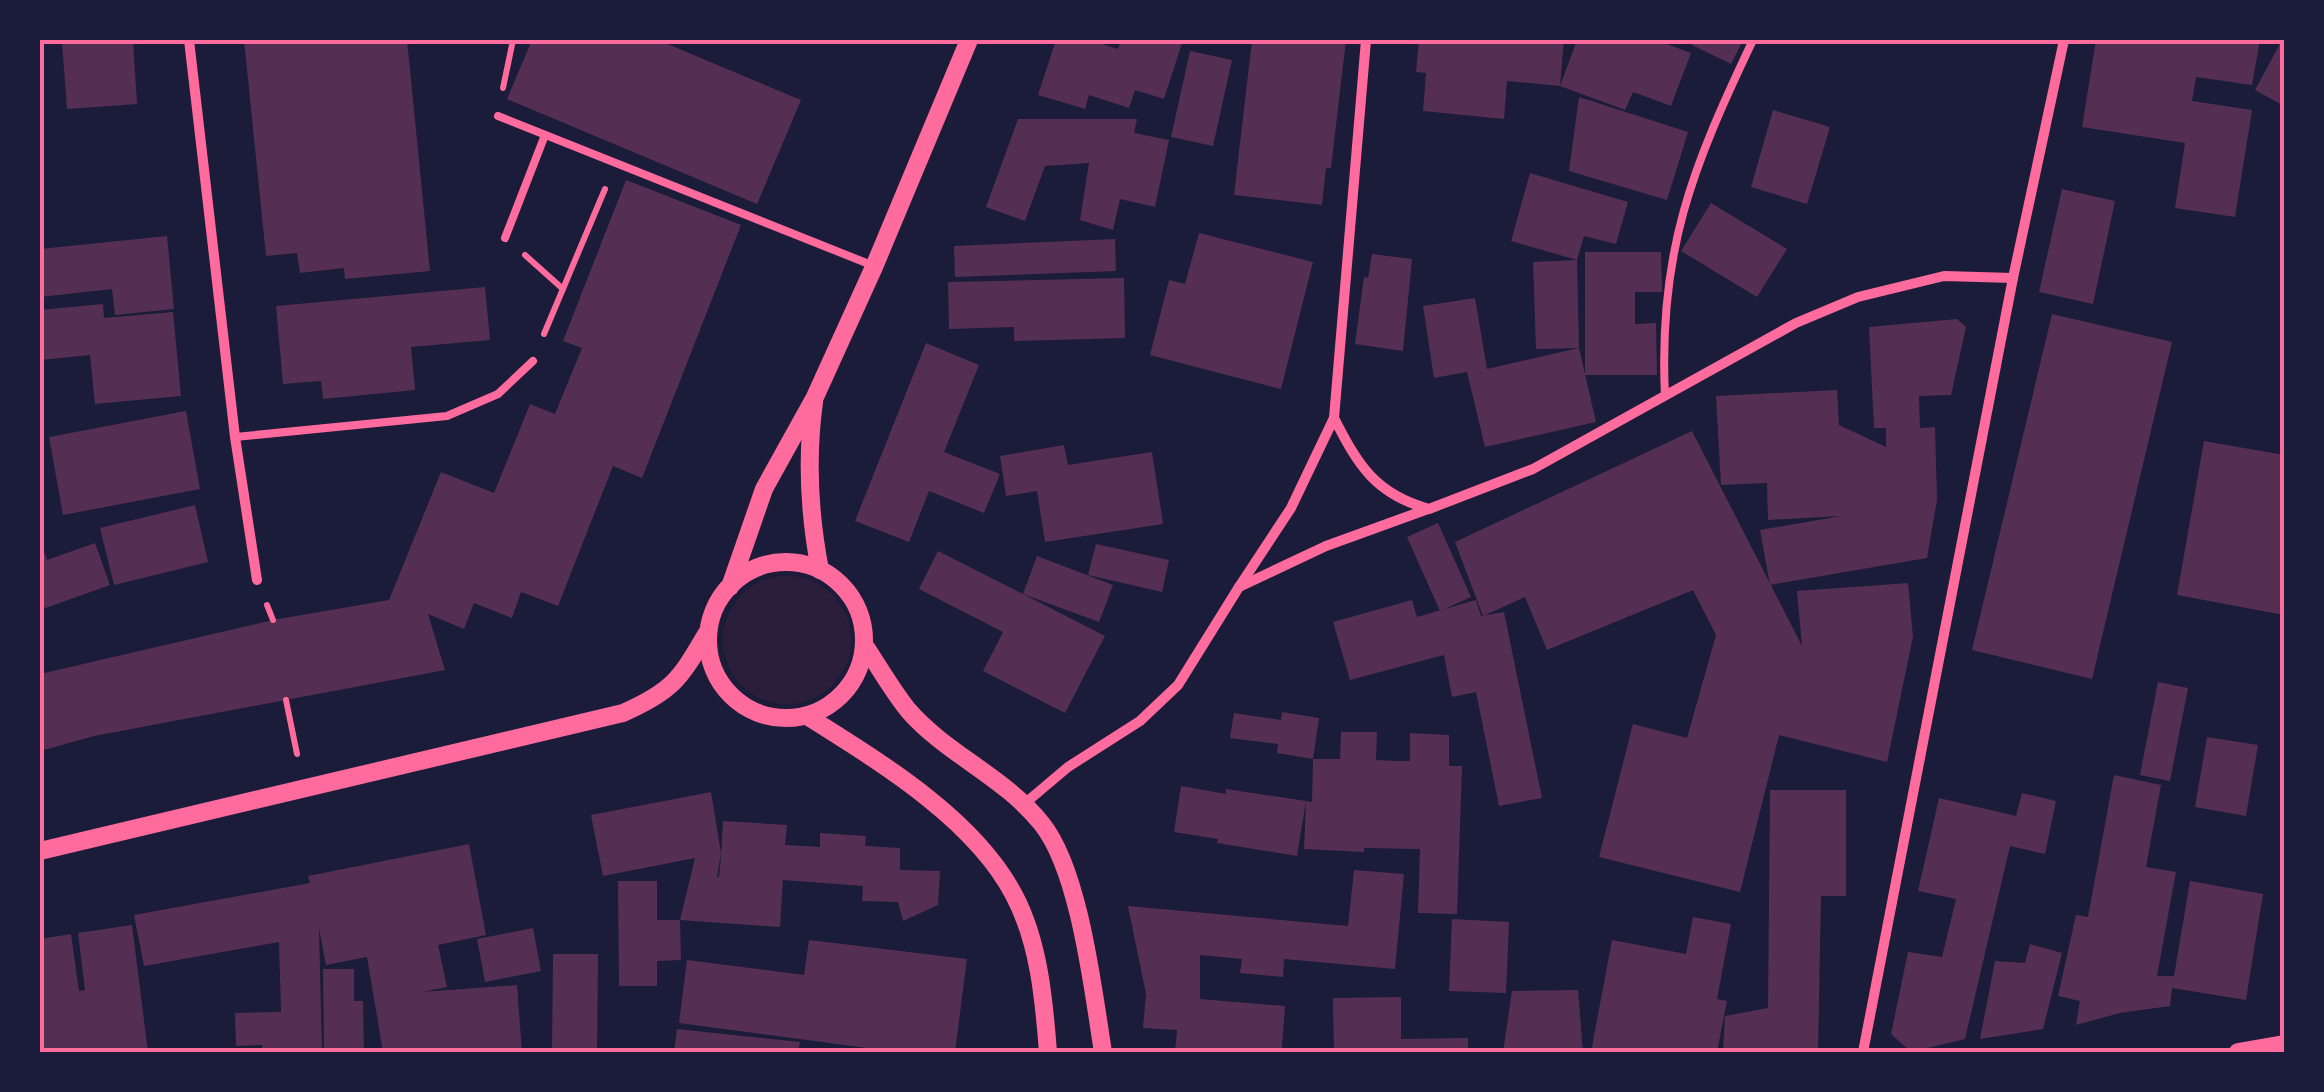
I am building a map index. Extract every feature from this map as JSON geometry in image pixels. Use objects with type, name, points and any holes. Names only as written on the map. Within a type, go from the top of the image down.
[{"type":"street","points":[[189,40],[235,436],[257,580]]},
{"type":"street","points":[[40,851],[623,713],[670,689],[708,633],[715,610],[730,587],[764,489],[815,397],[969,40]]},
{"type":"street","points":[[1023,805],[1068,767],[1140,721],[1178,686],[1291,508],[1334,418],[1366,40]]},
{"type":"street","points":[[1863,1052],[2013,278],[2064,40]]},
{"type":"street","points":[[1238,587],[1326,546],[1533,469],[1796,323],[1858,297],[1944,276],[2013,278]]},
{"type":"street","points":[[815,397],[808,476],[820,570]]},
{"type":"street","points":[[1334,418],[1372,480],[1392,494],[1429,509]]},
{"type":"street","points":[[708,633],[712,670],[734,698],[756,712],[781,718],[807,716],[844,693],[857,674],[865,646],[860,610],[848,590],[820,570],[792,562],[770,564],[751,570],[730,587]]},
{"type":"street","points":[[865,646],[909,711],[1000,782],[1044,826],[1070,881],[1103,1052]]},
{"type":"street","points":[[807,716],[925,796],[997,866],[1016,897],[1028,929],[1040,983],[1048,1052]]},
{"type":"street","points":[[2238,1052],[2284,1044]]},
{"type":"lane","points":[[1665,396],[1662,336],[1680,220],[1712,123],[1752,40]]},
{"type":"lane","points":[[498,116],[874,267]]},
{"type":"lane","points":[[506,238],[545,136]]},
{"type":"lane","points":[[235,436],[447,416],[498,394],[533,361]]},
{"type":"path","points":[[498,116],[513,40]]},
{"type":"path","points":[[533,361],[616,165]]},
{"type":"path","points":[[506,238],[563,288]]},
{"type":"path","points":[[286,700],[297,754]]},
{"type":"shaded area","points":[[787,576],[811,581],[832,595],[846,616],[851,640],[846,664],[832,685],[811,699],[787,704],[763,699],[742,685],[728,664],[723,640],[728,616],[742,595],[763,581]]},
{"type":"building","points":[[40,40],[133,40],[137,104],[67,109],[62,43],[40,44]]},
{"type":"building","points":[[244,40],[407,40],[430,271],[345,279],[344,268],[300,273],[297,253],[266,256]]},
{"type":"building","points":[[532,40],[658,40],[801,100],[757,204],[507,99]]},
{"type":"building","points":[[1056,40],[1089,40],[1118,49],[1121,40],[1183,40],[1164,99],[1135,90],[1129,108],[1089,95],[1085,109],[1038,95]]},
{"type":"building","points":[[1252,40],[1346,40],[1331,168],[1326,168],[1322,205],[1234,195]]},
{"type":"building","points":[[1419,40],[1564,40],[1560,86],[1507,81],[1504,119],[1423,111],[1426,73],[1416,72]]},
{"type":"building","points":[[1577,40],[1656,40],[1691,53],[1671,106],[1633,92],[1625,110],[1560,86]]},
{"type":"building","points":[[1694,40],[1743,40],[1731,64],[1692,45]]},
{"type":"building","points":[[2096,40],[2260,40],[2252,85],[2196,77],[2192,101],[2252,110],[2235,217],[2175,208],[2185,143],[2082,127]]},
{"type":"building","points":[[2284,40],[2284,106],[2255,90]]},
{"type":"building","points":[[1190,51],[1232,60],[1213,146],[1171,137]]},
{"type":"building","points":[[1579,97],[1688,132],[1667,200],[1569,171]]},
{"type":"building","points":[[1773,110],[1830,127],[1807,204],[1751,187]]},
{"type":"building","points":[[1018,119],[1137,119],[1134,133],[1169,140],[1155,207],[1120,199],[1113,230],[1080,220],[1089,163],[1045,166],[1025,221],[986,207]]},
{"type":"building","points":[[1530,173],[1628,202],[1616,244],[1584,236],[1577,260],[1511,241]]},
{"type":"building","points":[[626,180],[741,225],[642,478],[613,466],[558,606],[521,592],[512,618],[474,603],[464,629],[428,614],[445,670],[94,736],[40,751],[40,674],[273,620],[389,600],[441,472],[494,493],[530,404],[555,414],[582,348],[563,341]]},
{"type":"building","points":[[2062,189],[2115,201],[2093,304],[2039,292]]},
{"type":"building","points":[[1711,203],[1787,249],[1757,297],[1681,251]]},
{"type":"building","points":[[1199,233],[1313,262],[1281,389],[1150,355],[1169,280],[1185,284]]},
{"type":"building","points":[[167,236],[174,309],[115,315],[112,289],[40,297],[40,249]]},
{"type":"building","points":[[1115,239],[1116,271],[955,277],[954,246]]},
{"type":"building","points":[[1585,252],[1661,252],[1662,292],[1635,292],[1635,324],[1656,323],[1657,375],[1585,375]]},
{"type":"building","points":[[1372,254],[1412,259],[1403,351],[1355,344],[1364,277],[1368,278]]},
{"type":"building","points":[[1577,260],[1579,348],[1536,349],[1533,262]]},
{"type":"building","points":[[1124,278],[1125,338],[1014,341],[1014,327],[949,329],[948,282]]},
{"type":"building","points":[[485,287],[490,340],[411,347],[415,390],[323,399],[321,381],[283,384],[276,306]]},
{"type":"building","points":[[1475,298],[1487,369],[1579,348],[1596,422],[1485,447],[1467,372],[1434,378],[1423,306]]},
{"type":"building","points":[[103,304],[104,318],[173,312],[181,396],[95,404],[90,355],[40,360],[40,310]]},
{"type":"building","points":[[2052,314],[2172,342],[2092,679],[1972,650]]},
{"type":"building","points":[[1957,319],[1966,327],[1951,395],[1919,396],[1920,428],[1935,427],[1937,500],[1927,558],[1770,585],[1760,530],[1841,516],[1768,520],[1767,483],[1721,485],[1716,396],[1837,390],[1839,425],[1886,447],[1886,428],[1874,428],[1869,327]]},
{"type":"building","points":[[926,343],[979,365],[944,452],[1000,474],[984,513],[929,491],[909,542],[855,521]]},
{"type":"building","points":[[186,411],[200,489],[63,515],[49,437]]},
{"type":"building","points":[[1692,431],[1802,646],[1797,591],[1908,583],[1913,637],[1887,762],[1779,735],[1740,892],[1599,857],[1633,724],[1687,738],[1716,635],[1693,590],[1547,650],[1525,597],[1483,616],[1455,542]]},
{"type":"building","points":[[2204,441],[2284,455],[2284,615],[2177,595]]},
{"type":"building","points":[[1064,445],[1068,465],[1152,452],[1163,524],[1045,542],[1037,491],[1006,496],[1000,456]]},
{"type":"building","points":[[195,505],[208,562],[114,585],[100,528]]},
{"type":"building","points":[[1438,523],[1471,597],[1440,611],[1407,537]]},
{"type":"building","points":[[40,541],[47,560],[95,543],[110,585],[40,610]]},
{"type":"building","points":[[1096,544],[1169,560],[1162,592],[1088,575]]},
{"type":"building","points":[[938,551],[1105,636],[1065,713],[983,671],[1003,632],[919,589]]},
{"type":"building","points":[[1037,556],[1113,585],[1099,622],[1023,594]]},
{"type":"building","points":[[1412,600],[1417,617],[1476,600],[1481,616],[1504,612],[1542,798],[1499,806],[1476,692],[1452,697],[1444,655],[1350,680],[1333,622]]},
{"type":"building","points":[[2158,682],[2188,688],[2170,781],[2140,775]]},
{"type":"building","points":[[1282,712],[1319,718],[1313,759],[1277,753],[1278,744],[1230,738],[1234,713],[1281,720]]},
{"type":"building","points":[[1341,732],[1377,732],[1376,760],[1395,761],[1410,761],[1410,733],[1449,735],[1449,766],[1462,766],[1457,914],[1418,913],[1420,849],[1304,849],[1306,801],[1312,802],[1313,759],[1340,759]]},
{"type":"building","points":[[2207,737],[2258,745],[2246,816],[2195,807]]},
{"type":"building","points":[[2114,775],[2161,785],[2146,867],[2176,872],[2157,976],[2174,976],[2190,881],[2263,894],[2246,1000],[2172,988],[2170,1006],[2120,1013],[2076,1025],[2080,1001],[2058,996],[2076,915],[2088,917]]},
{"type":"building","points":[[1181,786],[1306,801],[1297,856],[1174,832]]},
{"type":"building","points":[[1770,790],[1846,790],[1846,896],[1821,896],[1818,1052],[1723,1052],[1725,1016],[1768,1008]]},
{"type":"building","points":[[711,792],[721,853],[717,877],[719,877],[721,857],[723,821],[787,825],[785,845],[820,847],[820,833],[866,836],[865,846],[900,848],[900,870],[940,871],[938,905],[903,921],[898,902],[862,901],[863,886],[783,880],[780,927],[680,920],[695,858],[603,876],[591,815]]},
{"type":"building","points":[[2022,793],[2056,801],[2045,854],[2010,846],[1965,1039],[1911,1052],[1891,1034],[1908,952],[1942,957],[1956,899],[1918,891],[1939,798],[2016,816]]},
{"type":"building","points":[[469,844],[486,935],[438,945],[447,987],[422,992],[517,985],[522,1052],[383,1052],[367,957],[326,965],[319,928],[322,1052],[263,1052],[262,1045],[236,1046],[235,1013],[281,1012],[279,942],[144,966],[134,915],[310,883],[308,876]]},
{"type":"building","points":[[1354,870],[1404,874],[1395,969],[1284,959],[1283,977],[1240,973],[1242,959],[1200,955],[1200,999],[1285,1006],[1282,1048],[1299,1049],[1298,1052],[1175,1052],[1177,1030],[1143,1028],[1146,994],[1128,906],[1348,926]]},
{"type":"building","points":[[618,881],[657,881],[657,920],[680,920],[681,960],[657,961],[657,986],[619,986]]},
{"type":"building","points":[[1693,917],[1731,924],[1717,999],[1727,1001],[1717,1052],[1591,1052],[1612,940],[1686,954]]},
{"type":"building","points":[[1452,919],[1509,922],[1506,993],[1449,991]]},
{"type":"building","points":[[132,925],[148,1052],[40,1052],[40,939],[71,934],[79,991],[85,990],[78,933]]},
{"type":"building","points":[[533,928],[541,971],[485,982],[477,939]]},
{"type":"building","points":[[809,940],[967,959],[955,1052],[867,1052],[867,1048],[679,1023],[687,960],[804,975]]},
{"type":"building","points":[[2030,944],[2062,953],[2043,1029],[1980,1039],[1995,961],[2025,963]]},
{"type":"building","points":[[553,954],[598,954],[597,1052],[552,1052]]},
{"type":"building","points":[[323,969],[354,969],[354,1001],[363,1001],[364,1052],[324,1052]]},
{"type":"building","points":[[1578,990],[1583,1052],[1503,1052],[1512,991]]},
{"type":"building","points":[[1401,997],[1401,1039],[1468,1038],[1468,1052],[1334,1052],[1333,998]]},
{"type":"building","points":[[677,1029],[800,1042],[798,1052],[674,1052]]}]
